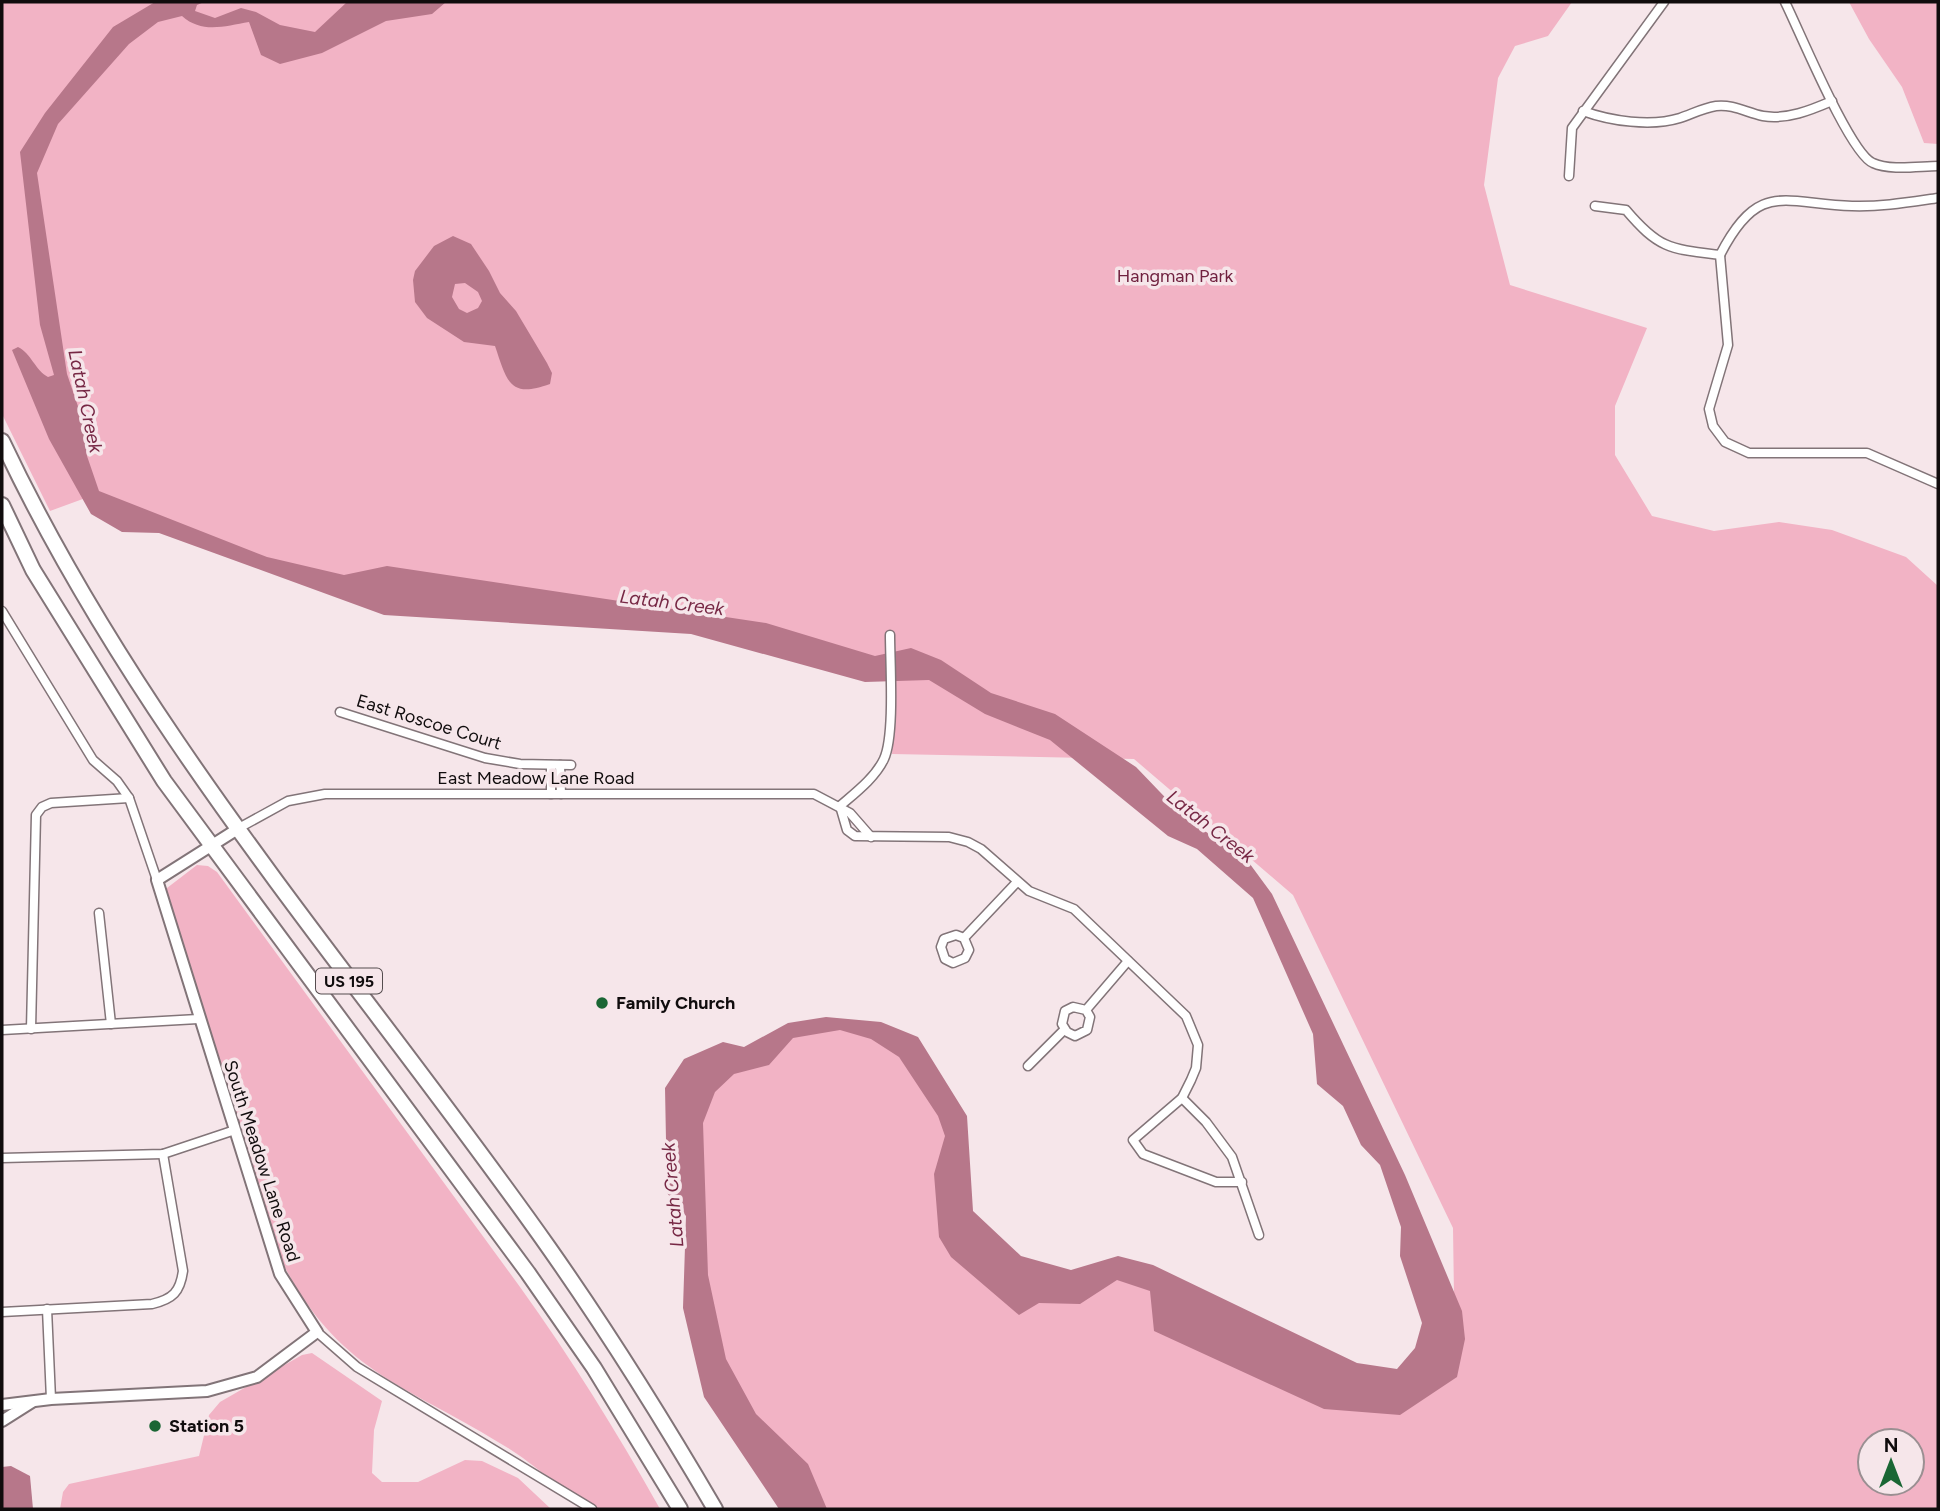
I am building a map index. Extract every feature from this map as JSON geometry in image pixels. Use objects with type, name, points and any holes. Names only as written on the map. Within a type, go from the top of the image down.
[{"type":"highway","name":"US 195","points":[[2,442],[94,616],[145,698],[236,830],[548,1247],[664,1421],[715,1509]]},
{"type":"highway","name":"US 195","points":[[2,505],[33,570],[164,780],[528,1273],[594,1368],[680,1509]]},
{"type":"street","points":[[1569,176],[1572,128],[1664,2]]},
{"type":"street","points":[[1785,2],[1832,102],[1866,159],[1876,165],[1938,166]]},
{"type":"street","points":[[1583,111],[1603,118],[1659,122],[1714,106],[1728,106],[1763,116],[1780,116],[1808,112],[1832,102]]},
{"type":"street","points":[[1938,198],[1866,207],[1785,199],[1763,205],[1744,218],[1720,256],[1728,345],[1709,409],[1713,426],[1725,442],[1749,453],[1867,453],[1938,484]]},
{"type":"street","points":[[1595,206],[1626,210],[1652,239],[1667,247],[1720,256]]},
{"type":"street","name":"South Meadow Lane Road","points":[[2,611],[93,760],[117,781],[129,798],[280,1274],[317,1332],[357,1367],[592,1509]]},
{"type":"street","points":[[840,806],[865,784],[885,758],[889,719],[890,635]]},
{"type":"street","name":"East Roscoe Court","points":[[340,712],[485,758],[520,764],[571,765]]},
{"type":"street","points":[[551,794],[555,765]]},
{"type":"street","points":[[555,765],[561,794]]},
{"type":"street","name":"East Meadow Lane Road","points":[[236,830],[288,801],[325,793],[814,794],[840,806]]},
{"type":"street","points":[[32,1029],[34,821],[38,811],[51,803],[129,798]]},
{"type":"street","points":[[840,806],[847,830],[859,838],[958,838],[981,849],[1029,891],[1074,909],[1186,1016],[1198,1045],[1196,1068],[1182,1098],[1133,1140],[1143,1154],[1216,1182],[1242,1182]]},
{"type":"street","points":[[840,806],[863,825],[871,837]]},
{"type":"street","points":[[157,880],[236,830]]},
{"type":"street","points":[[964,939],[1017,882]]},
{"type":"street","points":[[99,913],[111,1024]]},
{"type":"street","points":[[1086,1010],[1128,961]]},
{"type":"street","points":[[1077,1006],[1086,1010],[1090,1017],[1087,1030],[1075,1035],[1065,1030],[1062,1020],[1065,1011],[1077,1006]]},
{"type":"street","points":[[2,1030],[198,1019]]},
{"type":"street","points":[[1028,1066],[1065,1030]]},
{"type":"street","points":[[1182,1098],[1232,1157],[1259,1235]]},
{"type":"street","points":[[2,1158],[163,1154],[235,1130]]},
{"type":"street","points":[[2,1312],[152,1304],[170,1300],[180,1287],[183,1271],[163,1154]]},
{"type":"street","points":[[47,1310],[51,1399]]},
{"type":"street","points":[[2,1405],[51,1399],[207,1391],[257,1377],[317,1332]]},
{"type":"street","points":[[2,1421],[33,1402]]},
{"type":"green space","name":"Hangman Park","points":[[2,2],[1572,2],[1548,36],[1515,46],[1498,78],[1484,185],[1510,285],[1647,328],[1615,406],[1615,455],[1652,516],[1714,531],[1779,522],[1832,530],[1906,557],[1938,586],[1938,1509],[804,1509],[744,1425],[700,1305],[700,1083],[792,1030],[832,1023],[877,1030],[957,1127],[951,1183],[1008,1279],[1115,1268],[1397,1393],[1454,1296],[1453,1228],[1293,895],[1134,759],[892,754],[896,672],[768,638],[340,585],[91,496],[50,511],[2,414]]},
{"type":"green space","points":[[1849,2],[1938,2],[1938,144],[1924,143],[1902,87],[1869,39]]},
{"type":"green space","points":[[197,865],[208,866],[217,872],[520,1287],[593,1396],[660,1509],[602,1509],[586,1503],[508,1448],[378,1373],[326,1328],[302,1297],[280,1258],[167,898],[167,888]]},
{"type":"green space","points":[[312,1353],[382,1401],[374,1430],[372,1473],[382,1482],[418,1482],[465,1460],[482,1461],[518,1478],[551,1509],[60,1509],[63,1492],[69,1484],[199,1456],[209,1415],[220,1402],[302,1355]]},
{"type":"water","name":"Latah Creek","points":[[155,2],[204,2],[197,5],[195,11],[215,18],[241,8],[256,12],[280,25],[315,32],[347,2],[446,2],[432,14],[386,21],[322,53],[280,64],[261,55],[249,22],[206,27],[190,22],[182,16],[158,22],[129,44],[58,124],[37,173],[67,374],[83,421],[87,456],[99,491],[267,557],[344,575],[387,566],[766,623],[875,656],[911,648],[941,660],[991,693],[1055,714],[1136,767],[1183,816],[1247,860],[1272,894],[1405,1175],[1462,1311],[1465,1339],[1457,1377],[1400,1415],[1324,1409],[1154,1331],[1150,1291],[1117,1280],[1080,1304],[1039,1303],[1019,1315],[951,1257],[939,1237],[934,1174],[945,1136],[938,1116],[899,1057],[871,1039],[840,1030],[793,1038],[769,1065],[734,1074],[715,1092],[703,1123],[708,1275],[726,1359],[756,1414],[808,1464],[827,1509],[779,1509],[704,1397],[683,1308],[686,1216],[667,1193],[665,1088],[684,1059],[723,1042],[744,1047],[788,1023],[826,1017],[881,1022],[918,1037],[967,1116],[973,1211],[1021,1256],[1071,1270],[1118,1256],[1153,1265],[1357,1363],[1397,1369],[1415,1348],[1422,1323],[1400,1256],[1401,1227],[1380,1165],[1361,1145],[1343,1106],[1317,1084],[1313,1034],[1253,898],[1197,849],[1168,836],[1050,740],[985,714],[929,680],[865,682],[691,634],[384,615],[159,533],[122,532],[91,514],[49,439],[12,350],[18,347],[44,374],[48,377],[54,375],[40,325],[20,152],[45,113],[113,27]]},
{"type":"water","points":[[453,236],[471,244],[547,363],[552,373],[550,384],[536,388],[518,388],[507,377],[495,346],[464,342],[427,318],[415,302],[413,280],[415,271],[434,246]],"holes":[[[465,283],[478,292],[482,301],[478,308],[467,313],[459,309],[452,297],[455,284]]]},
{"type":"water","points":[[11,1466],[30,1476],[33,1509],[2,1509],[2,1467]]},
{"type":"place","name":"Family Church","points":[[602,1003]]},
{"type":"place","name":"Station 5","points":[[155,1426]]}]
